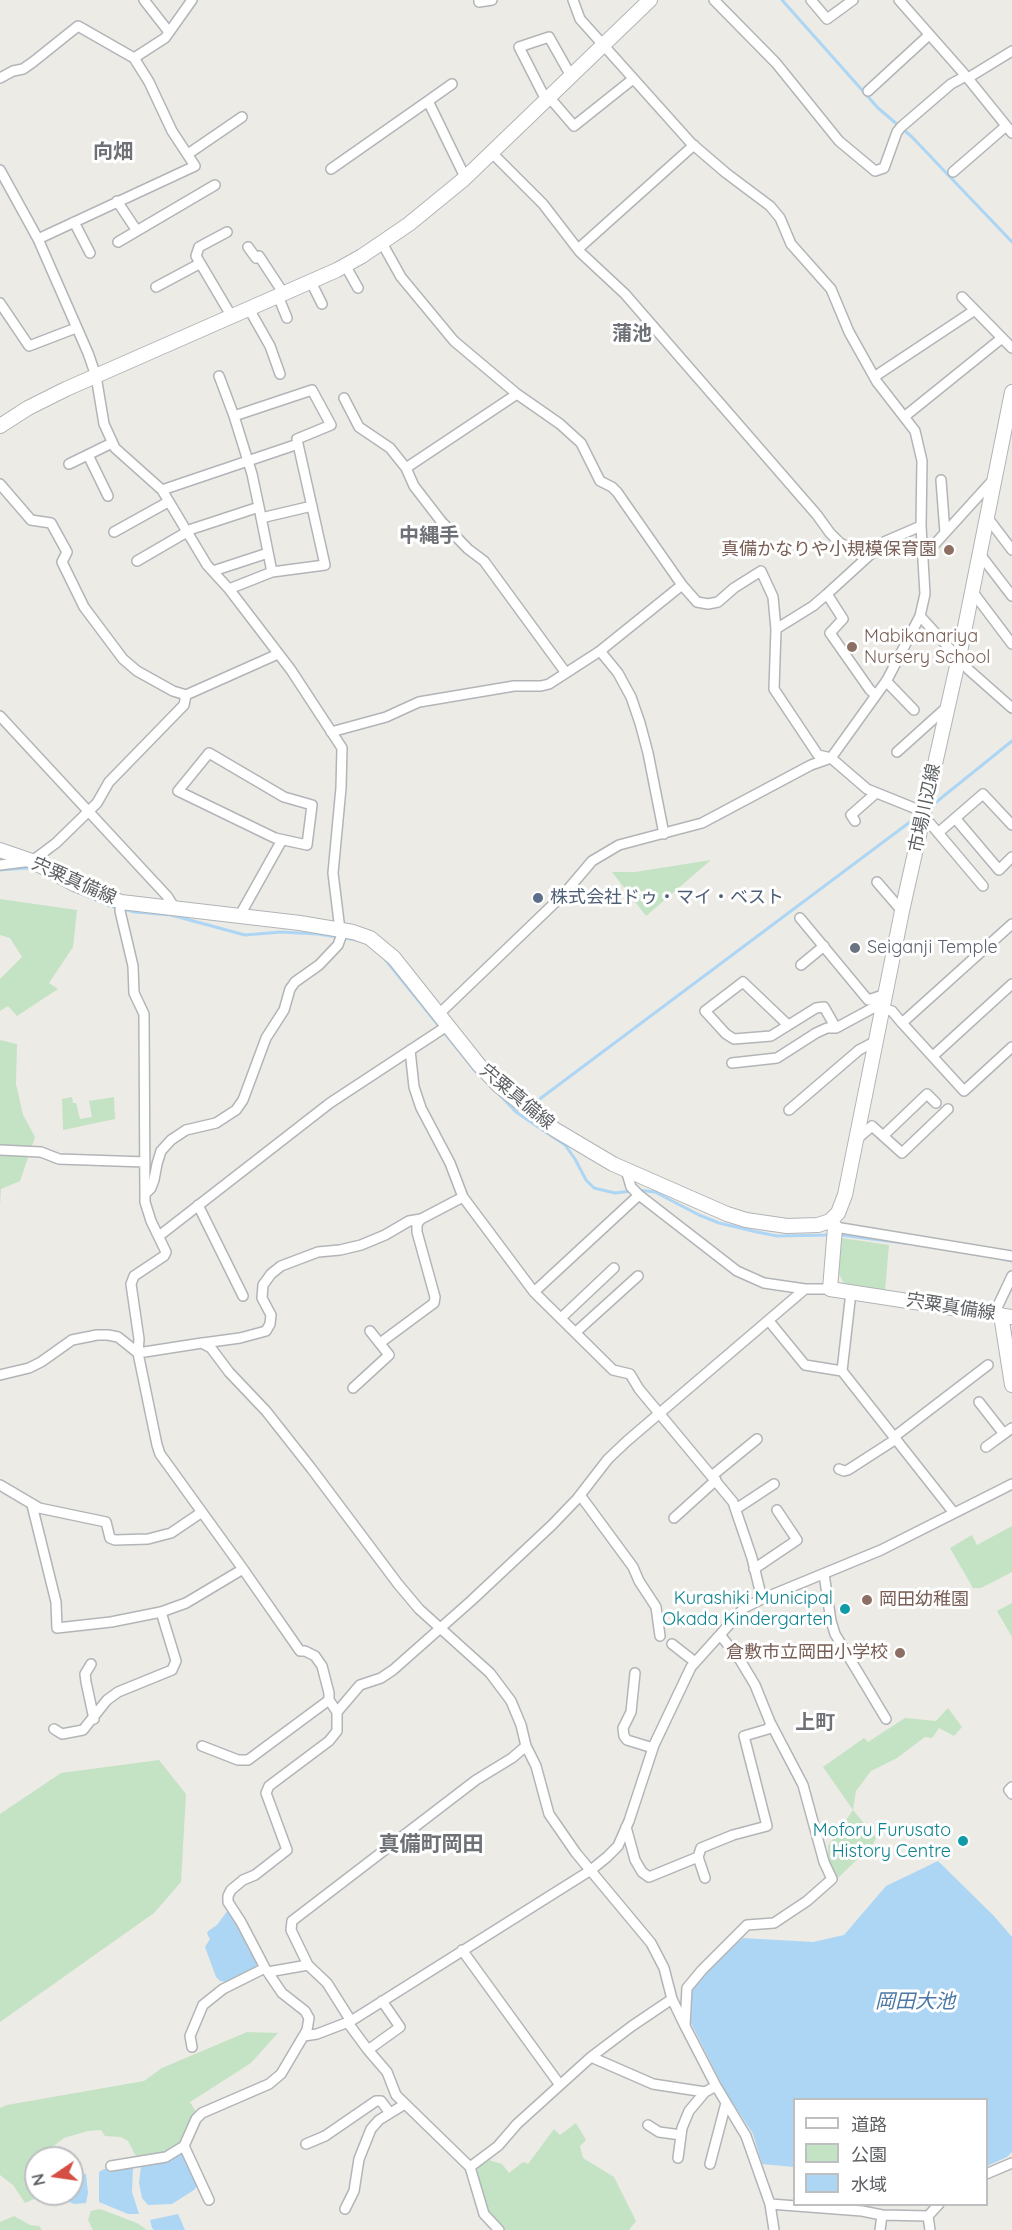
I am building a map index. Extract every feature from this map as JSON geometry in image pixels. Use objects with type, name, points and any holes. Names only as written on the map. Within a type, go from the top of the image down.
[{"type":"main road","points":[[0,426],[28,408],[96,376],[311,282],[382,243],[434,205],[465,177],[650,0]]},
{"type":"main road","name":"市場川辺線","points":[[833,1224],[842,1207],[902,911],[959,657],[1012,392]]},
{"type":"main road","name":"宍粟真備線","points":[[0,850],[32,861],[120,907],[174,908],[240,915],[370,938],[386,949],[442,1025],[485,1072],[524,1107],[554,1129],[626,1170],[709,1207],[746,1220],[800,1226],[833,1224]]},
{"type":"main road","points":[[830,1289],[833,1224]]},
{"type":"main road","name":"宍粟真備線","points":[[830,1289],[1003,1315]]},
{"type":"main road","points":[[1003,1315],[1012,1385]]},
{"type":"street","points":[[144,0],[169,32]]},
{"type":"street","points":[[134,58],[165,38],[192,0]]},
{"type":"street","points":[[479,0],[479,2],[492,0]]},
{"type":"street","points":[[159,1236],[330,1103],[410,1050],[442,1025],[592,861],[619,845],[702,823],[812,765],[831,758],[886,681],[920,616],[925,594],[921,526],[922,461],[915,431],[874,377],[849,332],[831,289],[791,244],[780,218],[770,206],[726,173],[694,145],[580,19],[573,0]]},
{"type":"street","points":[[714,0],[776,63],[839,141],[875,171],[884,168],[901,128],[951,84],[1012,51]]},
{"type":"street","points":[[811,0],[827,19],[853,0]]},
{"type":"street","points":[[899,0],[967,77],[1009,130],[953,172]]},
{"type":"street","points":[[0,78],[33,62],[78,26],[134,58],[172,131],[195,166],[38,239]]},
{"type":"street","points":[[868,91],[929,35]]},
{"type":"street","points":[[571,76],[549,37],[519,47],[547,98],[574,126],[633,78]]},
{"type":"street","points":[[331,169],[452,84]]},
{"type":"street","points":[[428,101],[465,177]]},
{"type":"street","points":[[188,154],[242,117]]},
{"type":"street","points":[[578,249],[694,145]]},
{"type":"street","points":[[491,152],[543,204],[578,249],[624,294],[817,515],[830,533],[839,542],[865,558]]},
{"type":"street","points":[[0,170],[38,239],[96,376],[104,424],[112,443],[162,490],[213,571],[278,654],[342,748],[341,788],[333,873],[342,933],[339,945],[319,965],[295,982],[290,989],[284,1010],[266,1038],[243,1100],[236,1110],[216,1123],[179,1133],[171,1140],[162,1150],[151,1188],[145,1194]]},
{"type":"street","points":[[118,242],[215,184]]},
{"type":"street","points":[[117,201],[137,231]]},
{"type":"street","points":[[74,222],[90,254]]},
{"type":"street","points":[[227,231],[199,247],[196,256],[232,317]]},
{"type":"street","points":[[382,243],[401,277],[454,341],[517,394],[560,424],[581,443],[600,481],[617,492],[682,585],[697,602],[708,604],[718,602],[734,588],[761,571],[773,597],[776,629],[774,689],[818,755],[831,758],[867,789],[924,814],[983,886]]},
{"type":"street","points":[[248,248],[256,258],[260,256],[281,295],[287,318]]},
{"type":"street","points":[[156,286],[199,264]]},
{"type":"street","points":[[345,265],[358,288]]},
{"type":"street","points":[[311,282],[322,304]]},
{"type":"street","points":[[962,297],[1012,348]]},
{"type":"street","points":[[0,303],[29,346],[76,328]]},
{"type":"street","points":[[249,309],[270,346],[280,374]]},
{"type":"street","points":[[874,377],[975,310]]},
{"type":"street","points":[[904,417],[1002,338]]},
{"type":"street","points":[[219,376],[248,461],[272,572]]},
{"type":"street","points":[[230,590],[272,572],[325,565],[297,439],[331,425],[312,390],[234,416]]},
{"type":"street","points":[[406,468],[517,394]]},
{"type":"street","points":[[344,398],[359,427],[390,448],[406,468],[414,486],[441,521],[468,549],[484,561],[567,673]]},
{"type":"street","points":[[69,464],[112,443]]},
{"type":"street","points":[[162,490],[298,444]]},
{"type":"street","points":[[88,455],[108,496]]},
{"type":"street","points":[[924,556],[994,478]]},
{"type":"street","points":[[941,480],[945,533]]},
{"type":"street","points":[[0,484],[31,520],[51,523],[67,552],[62,562],[84,607],[123,659],[137,671],[173,691],[186,695],[278,654]]},
{"type":"street","points":[[114,532],[168,502]]},
{"type":"street","points":[[261,518],[312,506]]},
{"type":"street","points":[[138,561],[192,529],[259,507]]},
{"type":"street","points":[[987,517],[1012,550]]},
{"type":"street","points":[[776,629],[813,606],[884,542],[921,526]]},
{"type":"street","points":[[213,571],[268,553]]},
{"type":"street","points":[[980,553],[1012,596]]},
{"type":"street","points":[[331,732],[386,717],[418,702],[514,686],[549,684],[600,651],[682,585]]},
{"type":"street","points":[[972,591],[1012,644]]},
{"type":"street","points":[[827,594],[843,620],[830,633],[876,696]]},
{"type":"street","points":[[920,616],[969,670],[1012,708]]},
{"type":"street","points":[[600,651],[618,673],[631,697],[648,753],[664,834]]},
{"type":"street","points":[[886,681],[914,710]]},
{"type":"street","points":[[0,865],[32,861],[56,843],[89,812],[109,782],[184,705],[186,695]]},
{"type":"street","points":[[897,752],[947,707]]},
{"type":"street","points":[[0,716],[167,896],[174,908]]},
{"type":"street","points":[[209,753],[284,797],[312,805],[307,845],[282,840],[275,838],[178,791],[209,753]]},
{"type":"street","points":[[855,821],[851,815],[876,793]]},
{"type":"street","points":[[938,833],[983,794],[1012,825]]},
{"type":"street","points":[[955,819],[999,870],[1012,857]]},
{"type":"street","points":[[240,915],[282,840]]},
{"type":"street","points":[[877,882],[902,911]]},
{"type":"street","points":[[111,2166],[166,2157],[184,2146],[196,2119],[202,2113],[269,2084],[280,2074],[304,2036],[309,2018],[305,2011],[282,1993],[228,1902],[228,1896],[231,1890],[243,1880],[255,1875],[287,1850],[266,1793],[268,1786],[329,1741],[337,1731],[337,1712],[329,1700],[322,1666],[315,1656],[306,1651],[300,1651],[160,1455],[138,1353],[139,1339],[131,1284],[134,1276],[164,1256],[166,1252],[151,1221],[145,1194],[144,1014],[134,993],[133,966],[120,907]]},
{"type":"street","points":[[800,918],[868,1000],[884,1001],[964,1091],[1012,1047]]},
{"type":"street","points":[[902,1023],[1012,924]]},
{"type":"street","points":[[801,965],[824,946]]},
{"type":"street","points":[[788,1025],[742,982],[705,1011],[726,1034],[734,1039],[771,1036],[816,1008],[824,1007],[836,1029]]},
{"type":"street","points":[[933,1056],[1012,984]]},
{"type":"street","points":[[732,1063],[777,1058],[816,1033],[827,1028],[836,1029],[884,1001]]},
{"type":"street","points":[[789,1110],[859,1050],[876,1041]]},
{"type":"street","points":[[410,1050],[414,1087],[421,1108],[450,1163],[463,1197],[534,1292],[613,1370],[630,1374],[639,1389],[733,1502],[762,1599]]},
{"type":"street","points":[[883,1137],[927,1094],[936,1103]]},
{"type":"street","points":[[855,1140],[872,1126],[902,1154],[948,1109]]},
{"type":"street","points":[[0,1150],[41,1152],[59,1159],[145,1162]]},
{"type":"street","points":[[626,1170],[636,1192],[736,1271],[764,1283],[805,1289],[830,1289]]},
{"type":"street","points":[[534,1292],[636,1192]]},
{"type":"street","points":[[0,1375],[29,1368],[72,1340],[98,1335],[118,1337],[138,1353],[240,1338],[266,1330],[270,1324],[271,1315],[262,1298],[264,1286],[271,1274],[281,1266],[318,1252],[340,1251],[361,1245],[409,1221],[421,1219],[463,1197]]},
{"type":"street","points":[[198,1205],[243,1296]]},
{"type":"street","points":[[380,1343],[434,1303],[435,1297],[417,1232],[417,1224],[421,1219]]},
{"type":"street","points":[[833,1224],[1012,1256]]},
{"type":"street","points":[[561,1318],[614,1268]]},
{"type":"street","points":[[576,1332],[638,1276]]},
{"type":"street","points":[[1003,1315],[1012,1276]]},
{"type":"street","points":[[337,1712],[360,1685],[387,1674],[440,1627],[546,1531],[580,1495],[608,1460],[805,1289]]},
{"type":"street","points":[[842,1371],[851,1292]]},
{"type":"street","points":[[769,1321],[805,1365],[842,1371],[954,1513]]},
{"type":"street","points":[[353,1388],[389,1355],[369,1331]]},
{"type":"street","points":[[202,1343],[211,1348],[228,1372],[266,1411],[419,1609],[490,1672],[511,1701],[521,1725],[526,1746],[536,1766],[549,1814],[558,1829],[651,1943],[664,1968],[672,1999],[685,2026],[716,2086],[746,2136],[770,2204],[774,2225],[765,2230]]},
{"type":"street","points":[[839,1468],[844,1471],[848,1470],[895,1438],[988,1365]]},
{"type":"street","points":[[979,1402],[1008,1431],[986,1447]]},
{"type":"street","points":[[674,1518],[757,1439]]},
{"type":"street","points":[[736,1509],[774,1484]]},
{"type":"street","points":[[304,2036],[317,2034],[350,2022],[591,1870],[618,1846],[653,1748],[678,1691],[695,1662],[744,1608],[881,1550],[1012,1484]]},
{"type":"street","points":[[0,1485],[32,1505],[106,1522],[110,1538],[148,1539],[171,1533],[202,1512]]},
{"type":"street","points":[[580,1495],[633,1567],[656,1607],[660,1636]]},
{"type":"street","points":[[32,1505],[56,1602],[57,1628],[131,1619],[161,1612],[186,1603],[243,1569]]},
{"type":"street","points":[[754,1569],[797,1540],[777,1510]]},
{"type":"street","points":[[824,1574],[835,1634],[886,1719]]},
{"type":"street","points":[[54,1730],[62,1734],[83,1730],[107,1700],[118,1692],[172,1670],[176,1661],[161,1612]]},
{"type":"street","points":[[685,2026],[687,1988],[747,1925],[774,1923],[807,1901],[832,1879],[824,1862],[803,1785],[771,1724],[755,1685],[740,1660],[721,1636]]},
{"type":"street","points":[[672,1644],[695,1662]]},
{"type":"street","points":[[91,1664],[85,1674],[94,1719]]},
{"type":"street","points":[[635,1673],[631,1712],[624,1728],[624,1736],[627,1740],[653,1748]]},
{"type":"street","points":[[202,1746],[238,1760],[248,1760],[329,1700]]},
{"type":"street","points":[[705,1878],[698,1857],[701,1848],[733,1835],[767,1826],[744,1736],[768,1729],[771,1724]]},
{"type":"street","points":[[499,2230],[484,2214],[470,2167],[396,2095],[387,2072],[368,2050],[327,1983],[308,1965],[291,1929],[292,1921],[476,1780],[512,1758],[526,1746]]},
{"type":"street","points":[[1012,1787],[1009,1790],[1012,1794]]},
{"type":"street","points":[[626,1827],[635,1860],[642,1872],[649,1877],[698,1857]]},
{"type":"street","points":[[462,1950],[560,2085]]},
{"type":"street","points":[[192,2047],[190,2036],[203,2004],[223,1989],[267,1970],[308,1965]]},
{"type":"street","points":[[470,2167],[498,2146],[517,2124],[591,2057],[672,1999]]},
{"type":"street","points":[[368,2050],[400,2027],[382,2001]]},
{"type":"street","points":[[591,2057],[652,2084],[705,2092]]},
{"type":"street","points":[[678,2158],[681,2135],[689,2111],[705,2092],[716,2086]]},
{"type":"street","points":[[306,2144],[325,2136],[376,2101],[381,2102],[390,2113]]},
{"type":"street","points":[[710,2164],[726,2103]]},
{"type":"street","points":[[345,2209],[354,2191],[359,2159],[371,2129],[379,2120],[405,2104]]},
{"type":"street","points":[[648,2125],[659,2132],[681,2135]]},
{"type":"street","points":[[184,2146],[209,2200]]},
{"type":"street","points":[[988,2174],[1012,2163]]},
{"type":"street","points":[[770,2204],[793,2206]]},
{"type":"street","points":[[796,2206],[862,2211],[882,2215],[928,2216],[938,2206]]},
{"type":"street","points":[[880,2230],[882,2215]]},
{"type":"street","points":[[928,2216],[930,2230]]},
{"type":"green space","points":[[711,860],[646,916],[612,872],[635,872]]},
{"type":"green space","points":[[0,899],[77,910],[73,947],[49,983],[58,989],[17,1016],[8,1006],[0,1011],[0,979],[22,957],[10,938],[0,935]]},
{"type":"green space","points":[[0,1040],[17,1044],[16,1084],[23,1115],[35,1137],[20,1181],[1,1189],[0,1205]]},
{"type":"green space","points":[[72,1097],[80,1119],[92,1117],[89,1101],[114,1097],[115,1119],[63,1130],[62,1099]]},
{"type":"green space","points":[[842,1238],[889,1245],[885,1291],[845,1285],[838,1272]]},
{"type":"green space","points":[[1012,1526],[1012,1572],[981,1588],[973,1588],[950,1548],[972,1535],[977,1545]]},
{"type":"green space","points":[[1012,1603],[1012,1637],[997,1611]]},
{"type":"green space","points":[[948,1708],[962,1727],[954,1736],[939,1728],[932,1738],[925,1737],[897,1758],[871,1771],[856,1791],[853,1810],[823,1767],[864,1738],[868,1742],[905,1718],[936,1721]]},
{"type":"green space","points":[[159,1760],[186,1794],[181,1882],[154,1913],[0,2022],[0,1814],[61,1773]]},
{"type":"green space","points":[[853,1810],[876,1838],[873,1844],[837,1879],[828,1862],[828,1846]]},
{"type":"green space","points":[[247,2032],[278,2033],[251,2063],[190,2102],[196,2112],[184,2139],[165,2154],[137,2158],[128,2141],[121,2137],[105,2136],[101,2130],[88,2131],[64,2138],[54,2146],[24,2146],[24,2202],[13,2185],[0,2175],[0,2108],[144,2081],[162,2068]]},
{"type":"green space","points":[[576,2123],[586,2140],[580,2146],[583,2158],[614,2177],[636,2221],[629,2230],[504,2230],[487,2213],[476,2177],[478,2167],[489,2160],[502,2164],[509,2173],[523,2162],[528,2164],[554,2129],[560,2135]]},
{"type":"green space","points":[[100,2209],[137,2223],[147,2230],[93,2230],[88,2220],[91,2211]]},
{"type":"green space","points":[[14,2216],[30,2225],[39,2226],[42,2230],[0,2230],[0,2222]]},
{"type":"water","name":"岡田大池","points":[[938,1861],[1012,1937],[1012,2152],[1007,2157],[988,2166],[988,2098],[793,2098],[793,2167],[762,2164],[753,2134],[725,2091],[691,2023],[692,1989],[721,1957],[743,1938],[813,1942],[844,1935],[886,1886]]},
{"type":"water","points":[[228,1910],[257,1962],[256,1967],[252,1970],[227,1982],[220,1981],[216,1977],[205,1947],[210,1939],[208,1931],[217,1925]]},
{"type":"water","points":[[183,2153],[198,2185],[172,2204],[148,2205],[142,2198],[139,2183],[141,2166],[170,2160]]},
{"type":"water","points":[[133,2168],[132,2192],[139,2214],[128,2214],[99,2202],[99,2172],[104,2169]]},
{"type":"water","points":[[84,2174],[86,2174],[88,2193],[86,2203],[84,2203]]},
{"type":"water","points":[[178,2214],[185,2230],[154,2230],[152,2228],[150,2220]]},
{"type":"waterway","points":[[782,0],[878,108],[912,137],[1012,242]]},
{"type":"waterway","points":[[935,803],[1012,741]]},
{"type":"waterway","points":[[533,1104],[918,816]]},
{"type":"waterway","points":[[0,870],[27,868],[37,871]]},
{"type":"waterway","points":[[80,893],[110,906],[135,912],[171,915],[245,935],[281,932],[318,934],[357,940]]},
{"type":"waterway","points":[[384,958],[476,1072]]},
{"type":"waterway","points":[[496,1091],[516,1112],[565,1145],[586,1180],[594,1188],[615,1193],[632,1191]]},
{"type":"waterway","points":[[638,1190],[655,1192],[719,1223],[757,1232],[777,1236],[830,1235]]},
{"type":"waterway","points":[[840,1235],[904,1243]]},
{"type":"waterway","points":[[1002,1259],[1012,1261]]},
{"type":"place","name":"真備かなりや小規模保育園","points":[[949,550]]},
{"type":"place","name":"Mabikanariya Nursery School","points":[[852,647]]},
{"type":"place","name":"株式会社ドゥ・マイ・ベスト","points":[[538,898]]},
{"type":"place","name":"Seiganji Temple","points":[[855,948]]},
{"type":"place","name":"岡田幼稚園","points":[[867,1600]]},
{"type":"place","name":"Kurashiki Municipal Okada Kindergarten","points":[[845,1609]]},
{"type":"place","name":"倉敷市立岡田小学校","points":[[900,1653]]},
{"type":"place","name":"Moforu Furusato History Centre","points":[[963,1841]]},
{"type":"district","name":"向畑","points":[[113,152]]},
{"type":"district","name":"蒲池","points":[[632,334]]},
{"type":"district","name":"中縄手","points":[[429,536]]},
{"type":"district","name":"上町","points":[[815,1723]]},
{"type":"district","name":"真備町岡田","points":[[431,1845]]}]
